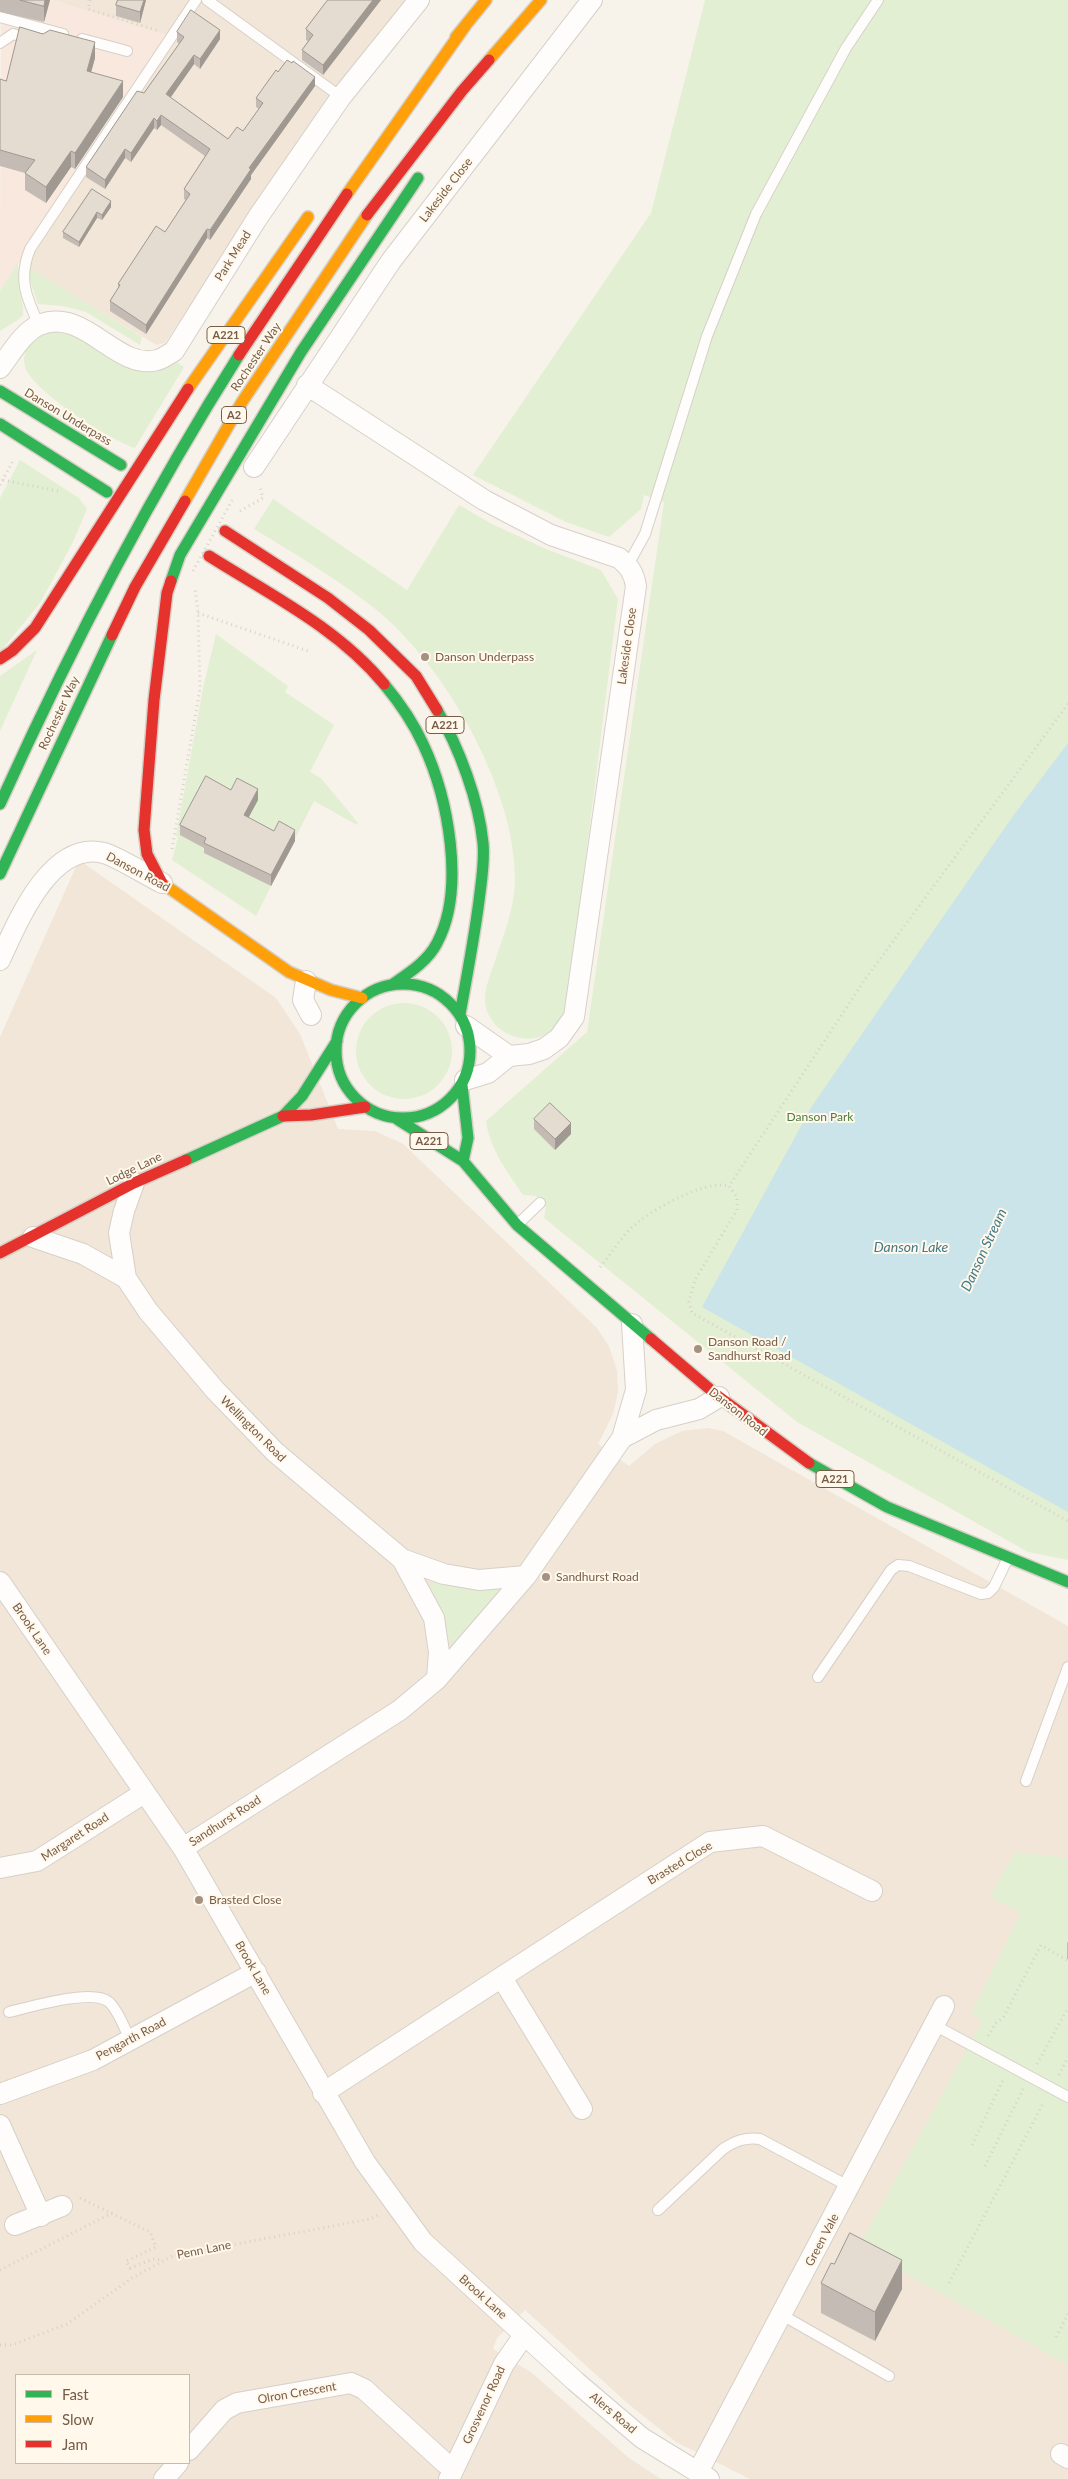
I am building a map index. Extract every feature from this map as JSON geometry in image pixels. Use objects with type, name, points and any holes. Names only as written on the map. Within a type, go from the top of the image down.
[{"type":"main road","name":"A2","points":[[468,22],[486,0]]},
{"type":"main road","name":"Rochester Way","points":[[0,874],[135,587],[242,402],[370,212],[462,91],[541,0]]},
{"type":"main road","points":[[495,70],[546,0]]},
{"type":"main road","points":[[374,134],[468,22]]},
{"type":"main road","name":"Rochester Way","points":[[0,804],[36,725],[102,592],[171,464],[237,357],[334,211],[468,22]]},
{"type":"main road","points":[[162,883],[147,854],[144,830],[154,700],[167,593],[180,555],[301,352],[423,171]]},
{"type":"main road","name":"A221","points":[[0,659],[12,651],[35,628],[185,394],[318,205]]},
{"type":"main road","name":"Danson Underpass","points":[[0,392],[121,465]]},
{"type":"main road","points":[[0,424],[107,492]]},
{"type":"main road","name":"A221","points":[[225,531],[328,598],[369,630],[416,676],[451,734],[474,802],[483,844],[481,884],[463,1020]]},
{"type":"main road","name":"A221","points":[[209,556],[306,618],[356,657],[375,674],[404,709],[425,747],[446,814],[452,864],[448,920],[437,944],[419,967],[393,984]]},
{"type":"main road","name":"Danson Road","points":[[162,883],[289,972],[306,981],[331,990],[362,998]]},
{"type":"main road","points":[[393,984],[412,984],[431,989],[447,1000],[463,1020],[471,1049],[470,1065],[463,1083],[450,1100],[434,1111],[416,1118],[397,1119],[380,1115],[365,1107],[350,1093],[340,1075],[336,1059],[337,1041],[342,1023],[350,1009],[362,998],[377,989],[393,984]]},
{"type":"main road","name":"Lodge Lane","points":[[0,1253],[134,1184],[283,1116],[302,1096],[337,1041]]},
{"type":"main road","name":"A221","points":[[463,1083],[468,1138],[464,1161]]},
{"type":"main road","name":"Lodge Lane","points":[[283,1116],[311,1116],[365,1107]]},
{"type":"main road","name":"Danson Road","points":[[397,1119],[442,1150],[464,1161],[517,1225],[719,1397],[816,1469],[887,1507],[1008,1559],[1068,1582]]},
{"type":"street","name":"Park Mead","points":[[38,325],[64,321],[79,327],[127,356],[141,360],[157,360],[174,351],[258,217],[341,97],[419,0]]},
{"type":"street","name":"Lakeside Close","points":[[254,467],[391,261],[592,0]]},
{"type":"street","points":[[0,368],[23,339],[38,325]]},
{"type":"street","points":[[307,385],[484,500],[551,535],[613,556],[628,565]]},
{"type":"street","name":"Lakeside Close","points":[[509,1056],[529,1054],[544,1048],[559,1038],[574,1017],[636,586],[634,575],[628,565]]},
{"type":"street","name":"Danson Road","points":[[0,960],[22,912],[60,863],[83,852],[104,853],[162,883]]},
{"type":"street","points":[[306,981],[303,1000],[311,1015]]},
{"type":"street","points":[[463,1020],[509,1056],[488,1073],[463,1083]]},
{"type":"street","name":"Wellington Road","points":[[134,1184],[124,1211],[119,1233],[126,1278],[148,1311],[209,1383],[262,1438],[402,1559],[434,1618],[439,1652],[438,1679]]},
{"type":"street","name":"Wellington Road","points":[[33,1237],[83,1254],[126,1278]]},
{"type":"street","name":"Sandhurst Road","points":[[183,1848],[400,1710],[438,1679],[526,1576],[622,1438],[636,1390],[632,1324]]},
{"type":"street","name":"Sandhurst Road","points":[[622,1438],[656,1420],[699,1409],[719,1397]]},
{"type":"street","name":"Wellington Road","points":[[402,1559],[444,1574],[479,1580],[526,1576]]},
{"type":"street","name":"Brook Lane","points":[[0,1582],[183,1848],[256,1972],[323,2093],[365,2162],[423,2242],[524,2335]]},
{"type":"street","name":"Margaret Road","points":[[0,1868],[37,1861],[144,1793]]},
{"type":"street","name":"Brasted Close","points":[[323,2093],[710,1842],[763,1836],[872,1891]]},
{"type":"street","name":"Pengarth Road","points":[[0,2094],[93,2060],[256,1972]]},
{"type":"street","points":[[502,1978],[582,2109]]},
{"type":"street","name":"Green Vale","points":[[703,2476],[782,2315],[944,2006]]},
{"type":"street","points":[[0,2125],[41,2216]]},
{"type":"street","points":[[15,2225],[62,2206]]},
{"type":"street","name":"Grosvenor Road","points":[[452,2474],[504,2364],[524,2335]]},
{"type":"street","name":"Alers Road","points":[[524,2335],[642,2438],[703,2476]]},
{"type":"street","name":"Olron Crescent","points":[[190,2449],[224,2410],[237,2403],[351,2383],[364,2389],[445,2463],[452,2474]]},
{"type":"street","points":[[164,2479],[177,2464]]},
{"type":"lane","points":[[38,325],[26,295],[23,266],[30,249],[196,0]]},
{"type":"lane","points":[[207,0],[341,97]]},
{"type":"lane","points":[[628,565],[645,534],[707,336],[756,214],[846,48],[878,0]]},
{"type":"lane","points":[[0,17],[127,51]]},
{"type":"lane","points":[[0,43],[13,34],[44,42]]},
{"type":"lane","points":[[517,1225],[540,1203]]},
{"type":"lane","points":[[818,1678],[891,1570],[898,1565],[909,1566],[981,1594],[988,1594],[994,1587],[1008,1559]]},
{"type":"lane","points":[[1026,1781],[1068,1667]]},
{"type":"lane","points":[[9,2012],[66,2000],[100,1997],[110,2003],[130,2040]]},
{"type":"lane","points":[[934,2025],[1068,2097]]},
{"type":"lane","points":[[658,2210],[723,2149],[733,2142],[751,2138],[760,2140],[850,2187]]},
{"type":"lane","points":[[782,2315],[889,2376]]},
{"type":"path","points":[[90,0],[88,9],[165,33]]},
{"type":"path","points":[[0,485],[16,455]]},
{"type":"path","points":[[225,531],[234,514],[263,498],[254,467]]},
{"type":"path","points":[[3,480],[64,492]]},
{"type":"path","points":[[162,883],[169,865],[200,689],[198,613],[192,571],[234,497]]},
{"type":"path","points":[[198,613],[319,654]]},
{"type":"path","points":[[729,1186],[866,978],[1068,704]]},
{"type":"path","points":[[598,1269],[630,1230],[666,1205],[706,1186],[720,1183],[729,1186],[737,1197],[737,1210],[695,1280],[689,1302],[692,1313],[1068,1521]]},
{"type":"path","points":[[980,2049],[993,2027],[1003,2018],[1041,1946],[1068,1961]]},
{"type":"path","points":[[985,2166],[1030,2076],[1068,2008]]},
{"type":"path","points":[[972,2145],[1009,2066]]},
{"type":"path","points":[[949,2283],[1051,2088]]},
{"type":"path","points":[[62,2206],[71,2200],[82,2197],[150,2232],[156,2247],[126,2262],[130,2268],[153,2259],[162,2260]]},
{"type":"path","points":[[0,2270],[112,2213]]},
{"type":"path","name":"Penn Lane","points":[[0,2345],[12,2345],[67,2324],[125,2283],[162,2260],[301,2231],[370,2219]]},
{"type":"path","points":[[1056,2337],[1068,2314]]},
{"type":"shaded area","points":[[1,0],[52,0],[166,35],[0,291]]},
{"type":"shaded area","points":[[52,0],[406,0],[340,83],[165,343],[156,345],[18,262],[166,35]]},
{"type":"shaded area","points":[[79,860],[276,998],[300,1034],[338,1129],[375,1131],[403,1144],[596,1327],[609,1346],[617,1371],[618,1392],[613,1414],[598,1444],[629,1466],[655,1444],[682,1431],[708,1428],[723,1431],[1068,1626],[1068,2479],[750,2479],[676,2442],[626,2402],[525,2310],[497,2338],[493,2349],[532,2373],[629,2458],[661,2479],[0,2479],[0,1037]]},
{"type":"green space","name":"Danson Park","points":[[705,0],[1068,0],[1068,1560],[1028,1552],[797,1422],[544,1218],[546,1206],[536,1196],[523,1195],[495,1151],[488,1132],[486,1121],[587,1032],[664,502],[644,495],[641,509],[609,537],[566,522],[473,475],[651,213]]},
{"type":"green space","points":[[18,262],[23,315],[0,331],[0,291]]},
{"type":"green space","points":[[29,268],[142,337],[140,345],[86,312],[63,306],[38,304],[29,278]]},
{"type":"green space","points":[[51,330],[64,332],[78,338],[129,367],[153,370],[175,361],[184,367],[135,448],[74,414],[57,402],[31,377],[25,367],[24,360],[27,349],[40,336]]},
{"type":"green space","points":[[20,460],[79,498],[87,509],[72,544],[40,603],[0,652],[0,498]]},
{"type":"green space","points":[[273,499],[407,590],[459,505],[492,524],[546,549],[601,570],[618,599],[567,1009],[557,1025],[546,1034],[532,1038],[513,1036],[496,1026],[486,1009],[486,988],[509,919],[515,882],[512,846],[504,809],[490,770],[472,731],[426,661],[400,632],[374,608],[345,587],[254,529]]},
{"type":"green space","points":[[216,634],[288,686],[285,692],[334,725],[310,772],[321,778],[358,823],[357,825],[314,801],[256,916],[172,860],[178,837],[176,836],[203,688]]},
{"type":"green space","points":[[37,650],[0,731],[0,676]]},
{"type":"green space","points":[[404,1003],[422,1006],[438,1017],[449,1033],[452,1051],[449,1069],[438,1085],[422,1096],[404,1099],[386,1096],[370,1085],[359,1069],[356,1051],[359,1033],[370,1017],[386,1006]]},
{"type":"green space","points":[[435,1581],[503,1588],[452,1650],[440,1610],[430,1596],[430,1588]]},
{"type":"green space","points":[[1015,1852],[1068,1858],[1068,2365],[859,2247],[982,2021],[971,2014],[1021,1913],[990,1897]]},
{"type":"water","name":"Danson Lake","points":[[1068,743],[1068,1512],[702,1307],[812,1106],[1013,816]]},
{"type":"building","points":[[20,0],[45,0],[44,6]]},
{"type":"building","points":[[118,0],[144,0],[140,12],[116,5]]},
{"type":"building","points":[[328,0],[373,0],[323,65],[302,50],[313,35],[306,29]]},
{"type":"building","points":[[191,10],[220,30],[200,59],[194,55],[166,94],[228,139],[237,127],[243,131],[263,103],[256,98],[276,70],[278,72],[287,60],[292,63],[293,61],[315,77],[249,168],[251,169],[210,230],[207,229],[146,325],[110,301],[120,285],[118,284],[156,226],[165,232],[190,194],[184,189],[210,149],[161,115],[157,121],[154,118],[131,153],[125,149],[105,180],[86,167],[137,91],[144,93],[184,37],[177,32]]},
{"type":"building","points":[[20,27],[43,34],[50,30],[95,42],[87,71],[123,81],[75,153],[71,151],[46,187],[25,173],[35,160],[0,150],[0,79],[6,81]]},
{"type":"building","points":[[92,189],[111,201],[102,215],[97,212],[79,242],[63,232]]},
{"type":"building","points":[[206,776],[231,790],[237,778],[258,789],[244,815],[274,831],[279,821],[295,830],[271,875],[204,843],[206,838],[180,825]]},
{"type":"building","points":[[550,1103],[571,1123],[555,1139],[534,1119]]},
{"type":"building","points":[[850,2233],[902,2260],[875,2312],[821,2283],[831,2263],[834,2264]]},
{"type":"traffic: fast","points":[[171,581],[180,555],[301,352],[418,178]]},
{"type":"traffic: fast","points":[[0,804],[54,689],[112,575],[173,464],[239,355]]},
{"type":"traffic: fast","points":[[0,391],[121,465]]},
{"type":"traffic: fast","points":[[0,424],[107,492]]},
{"type":"traffic: fast","points":[[0,874],[112,635]]},
{"type":"traffic: fast","points":[[384,684],[410,720],[432,766],[446,816],[452,870],[451,897],[446,921],[437,943],[423,961],[393,984]]},
{"type":"traffic: fast","points":[[437,710],[453,740],[467,775],[477,810],[483,843],[483,865],[479,901],[460,1014]]},
{"type":"traffic: fast","points":[[403,984],[429,989],[451,1003],[465,1025],[470,1051],[465,1077],[451,1099],[429,1113],[403,1118],[377,1113],[355,1099],[341,1077],[336,1051],[341,1025],[355,1003],[377,989],[403,984]]},
{"type":"traffic: fast","points":[[186,1160],[283,1116],[302,1096],[337,1041]]},
{"type":"traffic: fast","points":[[462,1085],[468,1138],[463,1161]]},
{"type":"traffic: fast","points":[[397,1119],[463,1161],[517,1225],[651,1339]]},
{"type":"traffic: fast","points":[[809,1463],[887,1507],[1068,1582]]},
{"type":"traffic: slow","points":[[456,37],[486,0]]},
{"type":"traffic: slow","points":[[489,60],[541,0]]},
{"type":"traffic: slow","points":[[347,194],[468,22]]},
{"type":"traffic: slow","points":[[185,501],[242,402],[367,215]]},
{"type":"traffic: slow","points":[[188,389],[308,217]]},
{"type":"traffic: slow","points":[[162,883],[289,972],[331,990],[362,998]]},
{"type":"traffic: jam","points":[[367,215],[462,91],[489,60]]},
{"type":"traffic: jam","points":[[239,355],[347,194]]},
{"type":"traffic: jam","points":[[0,659],[12,651],[35,628],[188,389]]},
{"type":"traffic: jam","points":[[112,635],[135,587],[185,501]]},
{"type":"traffic: jam","points":[[225,531],[328,598],[369,630],[416,676],[437,710]]},
{"type":"traffic: jam","points":[[209,556],[279,598],[324,629],[366,664],[384,684]]},
{"type":"traffic: jam","points":[[162,883],[147,854],[144,830],[154,700],[167,593],[171,581]]},
{"type":"traffic: jam","points":[[283,1116],[311,1115],[365,1107]]},
{"type":"traffic: jam","points":[[0,1253],[134,1183],[186,1160]]},
{"type":"traffic: jam","points":[[651,1339],[719,1397],[809,1463]]},
{"type":"place","name":"Danson Underpass","points":[[425,657]]},
{"type":"place","name":"Danson Road / Sandhurst Road","points":[[698,1349]]},
{"type":"place","name":"Sandhurst Road","points":[[546,1577]]},
{"type":"place","name":"Brasted Close","points":[[199,1900]]},
{"type":"water label","name":"Danson Stream","points":[[984,1250]]}]
